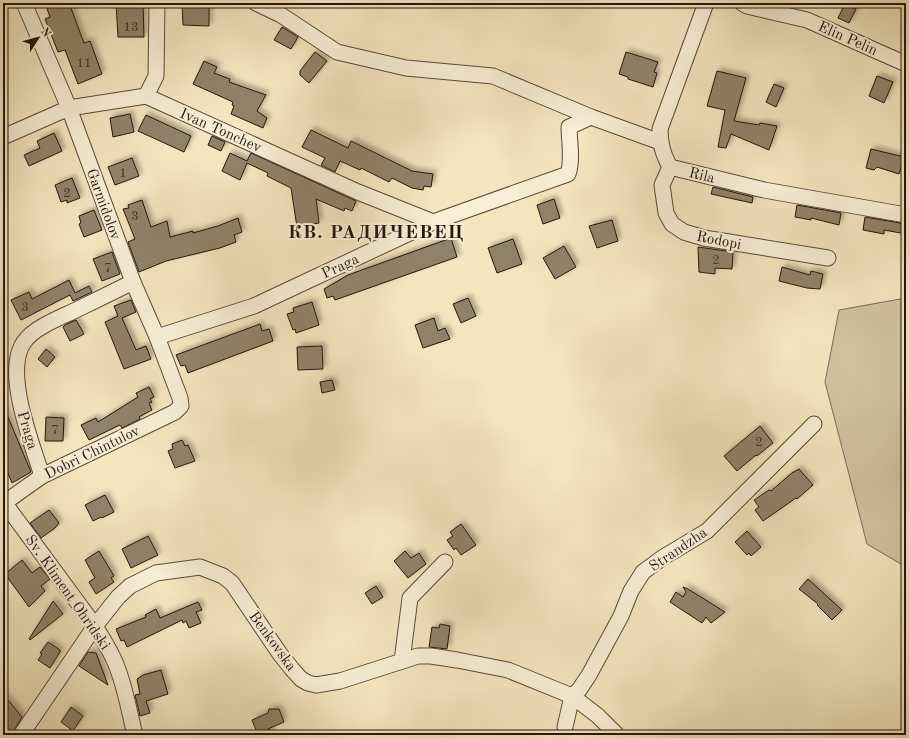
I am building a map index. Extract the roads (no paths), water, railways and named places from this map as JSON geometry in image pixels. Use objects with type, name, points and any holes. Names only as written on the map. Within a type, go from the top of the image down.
[{"type":"street","name":"Garmidolov","points":[[24,3],[69,108],[133,282],[157,337],[180,398],[181,406]]},
{"type":"street","points":[[3,137],[69,108],[146,96],[156,76],[157,3]]},
{"type":"street","points":[[256,3],[281,15],[337,52],[406,68],[493,76],[591,117],[660,142]]},
{"type":"street","name":"Rila","points":[[706,3],[660,129],[660,142],[663,154],[670,167],[764,190],[906,215]]},
{"type":"street","name":"Elin Pelin","points":[[742,3],[747,6],[807,20],[906,64]]},
{"type":"street","name":"Ivan Tonchev","points":[[146,96],[358,192],[433,222]]},
{"type":"street","name":"Praga","points":[[157,337],[254,306],[433,222],[568,174],[571,165],[569,127],[591,117]]},
{"type":"street","name":"Rodopi","points":[[670,167],[662,185],[666,213],[672,224],[684,232],[704,238],[828,258]]},
{"type":"street","name":"Praga","points":[[42,476],[17,389],[16,369],[18,355],[24,342],[42,326],[133,282]]},
{"type":"street","name":"Dobri Chintulov","points":[[4,502],[42,476],[175,412],[181,406]]},
{"type":"street","name":"Strandzha","points":[[572,696],[579,690],[589,675],[621,616],[631,591],[643,572],[662,558],[707,531],[814,424]]},
{"type":"street","name":"Sv. Kliment Ohridski","points":[[4,502],[96,626],[115,663],[135,735]]},
{"type":"street","points":[[402,661],[410,598],[445,562]]},
{"type":"street","name":"Benkovska","points":[[22,735],[96,626],[118,597],[130,586],[156,573],[200,567],[217,572],[232,583],[280,654],[301,679],[308,683],[316,685],[340,681],[418,656],[431,656],[457,660],[508,670],[572,696],[598,716],[614,734]]},
{"type":"street","points":[[565,727],[572,696]]},
{"type":"district","name":"КВ. РАДИЧЕВЕЦ","points":[[376,231]]}]
